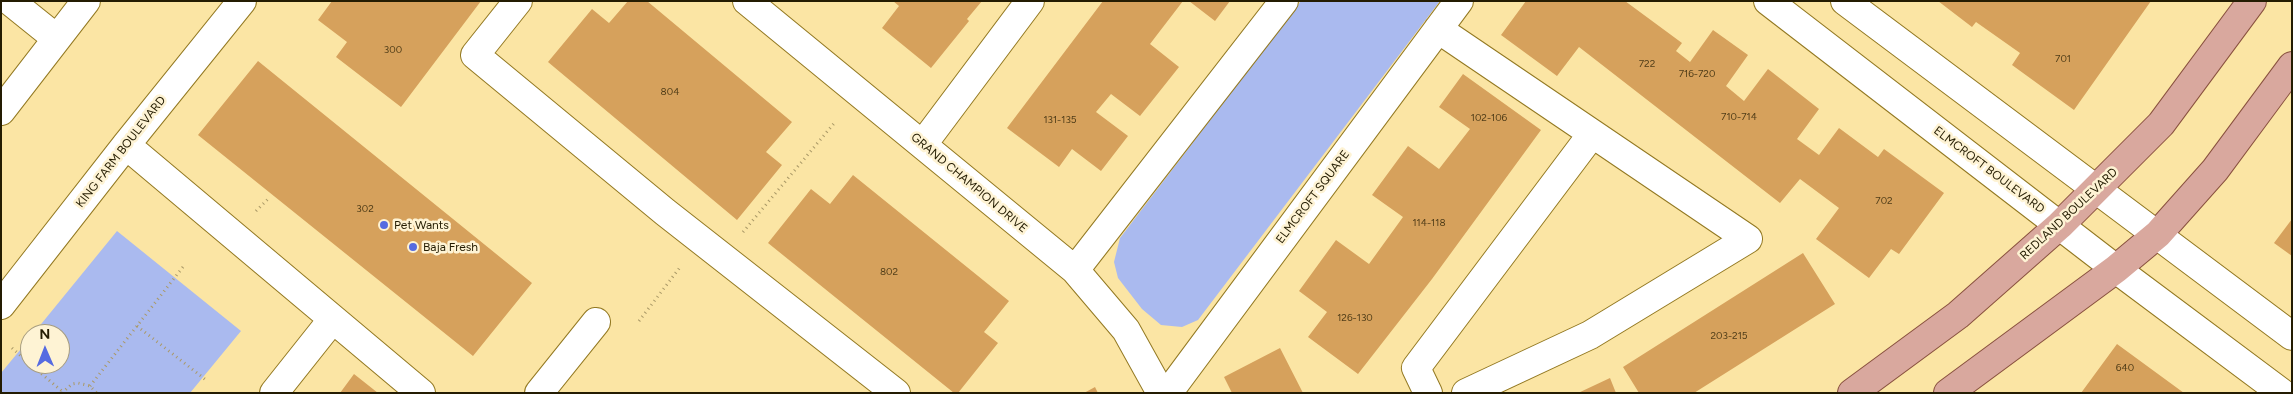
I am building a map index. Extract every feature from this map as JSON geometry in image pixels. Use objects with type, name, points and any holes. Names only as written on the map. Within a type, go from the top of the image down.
[{"type":"main road","name":"REDLAND BOULEVARD","points":[[1852,393],[1958,314],[2060,225],[2161,124],[2252,1]]},
{"type":"main road","points":[[1948,393],[2116,269],[2158,234],[2215,170],[2292,66]]},
{"type":"street","points":[[10,1],[56,38]]},
{"type":"street","points":[[1,111],[86,1]]},
{"type":"street","name":"KING FARM BOULEVARD","points":[[1,305],[242,1]]},
{"type":"street","points":[[518,1],[475,55],[665,212],[896,393]]},
{"type":"street","name":"GRAND CHAMPION DRIVE","points":[[747,1],[1075,270],[1126,330],[1161,393]]},
{"type":"street","points":[[923,144],[1030,1]]},
{"type":"street","points":[[1075,270],[1284,1]]},
{"type":"street","name":"ELMCROFT SQUARE","points":[[1168,393],[1458,1]]},
{"type":"street","name":"ELMCROFT BOULEVARD","points":[[1768,1],[2116,269],[2282,393]]},
{"type":"street","points":[[1855,4],[2096,189],[2292,336]]},
{"type":"street","points":[[1438,29],[1748,239],[1590,335],[1466,393]]},
{"type":"street","points":[[1428,393],[1416,368],[1592,134]]},
{"type":"street","points":[[126,145],[421,393]]},
{"type":"street","points":[[274,393],[332,320]]},
{"type":"street","points":[[539,393],[596,322]]},
{"type":"path","points":[[743,233],[836,121]]},
{"type":"path","points":[[638,320],[687,260]]},
{"type":"path","points":[[90,386],[183,267]]},
{"type":"path","points":[[137,326],[206,380]]},
{"type":"path","points":[[12,348],[20,355]]},
{"type":"path","points":[[42,374],[63,392],[72,384],[78,383],[90,386],[97,393]]},
{"type":"shaded area","points":[[1301,1],[1440,1],[1198,320],[1182,327],[1161,325],[1142,309],[1118,278],[1114,262],[1120,238]]},
{"type":"shaded area","points":[[117,231],[241,331],[190,393],[1,393],[1,373],[20,350],[20,374],[70,374],[70,324],[41,324]]},
{"type":"building","points":[[332,1],[481,1],[401,107],[336,57],[347,42],[318,20]]},
{"type":"building","points":[[628,1],[647,1],[792,122],[766,152],[782,165],[737,220],[548,62],[592,9],[609,23]]},
{"type":"building","points":[[893,1],[982,1],[967,19],[969,21],[931,68],[882,28],[899,6]]},
{"type":"building","points":[[1103,1],[1183,1],[1150,44],[1179,67],[1140,116],[1111,94],[1096,112],[1128,136],[1101,171],[1072,149],[1059,167],[1007,128]]},
{"type":"building","points":[[1189,1],[1230,1],[1215,21]]},
{"type":"building","points":[[1526,1],[1625,1],[1682,43],[1676,51],[1690,62],[1713,30],[1748,55],[1726,86],[1744,101],[1768,69],[1819,109],[1797,139],[1819,155],[1839,128],[1878,157],[1884,149],[1944,193],[1899,254],[1891,249],[1869,278],[1816,239],[1839,208],[1800,179],[1780,203],[1579,47],[1557,76],[1501,35]]},
{"type":"building","points":[[1938,1],[2151,1],[2074,110],[2012,65],[2020,53],[1976,22],[1972,27]]},
{"type":"building","points":[[258,61],[532,283],[473,356],[198,135]]},
{"type":"building","points":[[1463,74],[1541,130],[1432,279],[1358,374],[1308,337],[1327,312],[1299,291],[1336,240],[1369,264],[1403,217],[1372,195],[1408,146],[1439,169],[1470,129],[1439,107]]},
{"type":"building","points":[[853,175],[1009,301],[984,332],[998,343],[958,393],[954,393],[768,243],[811,189],[830,204]]},
{"type":"building","points":[[2292,219],[2292,256],[2274,243]]},
{"type":"building","points":[[1803,253],[1835,304],[1694,393],[1639,393],[1623,367]]},
{"type":"building","points":[[2117,344],[2184,393],[2081,393]]},
{"type":"building","points":[[1280,348],[1303,393],[1232,393],[1224,377]]},
{"type":"building","points":[[354,374],[378,393],[340,393]]},
{"type":"building","points":[[1610,378],[1616,393],[1578,393]]},
{"type":"building","points":[[1095,387],[1098,393],[1084,393]]},
{"type":"place","name":"Pet Wants","points":[[384,225]]},
{"type":"place","name":"Baja Fresh","points":[[413,247]]}]
